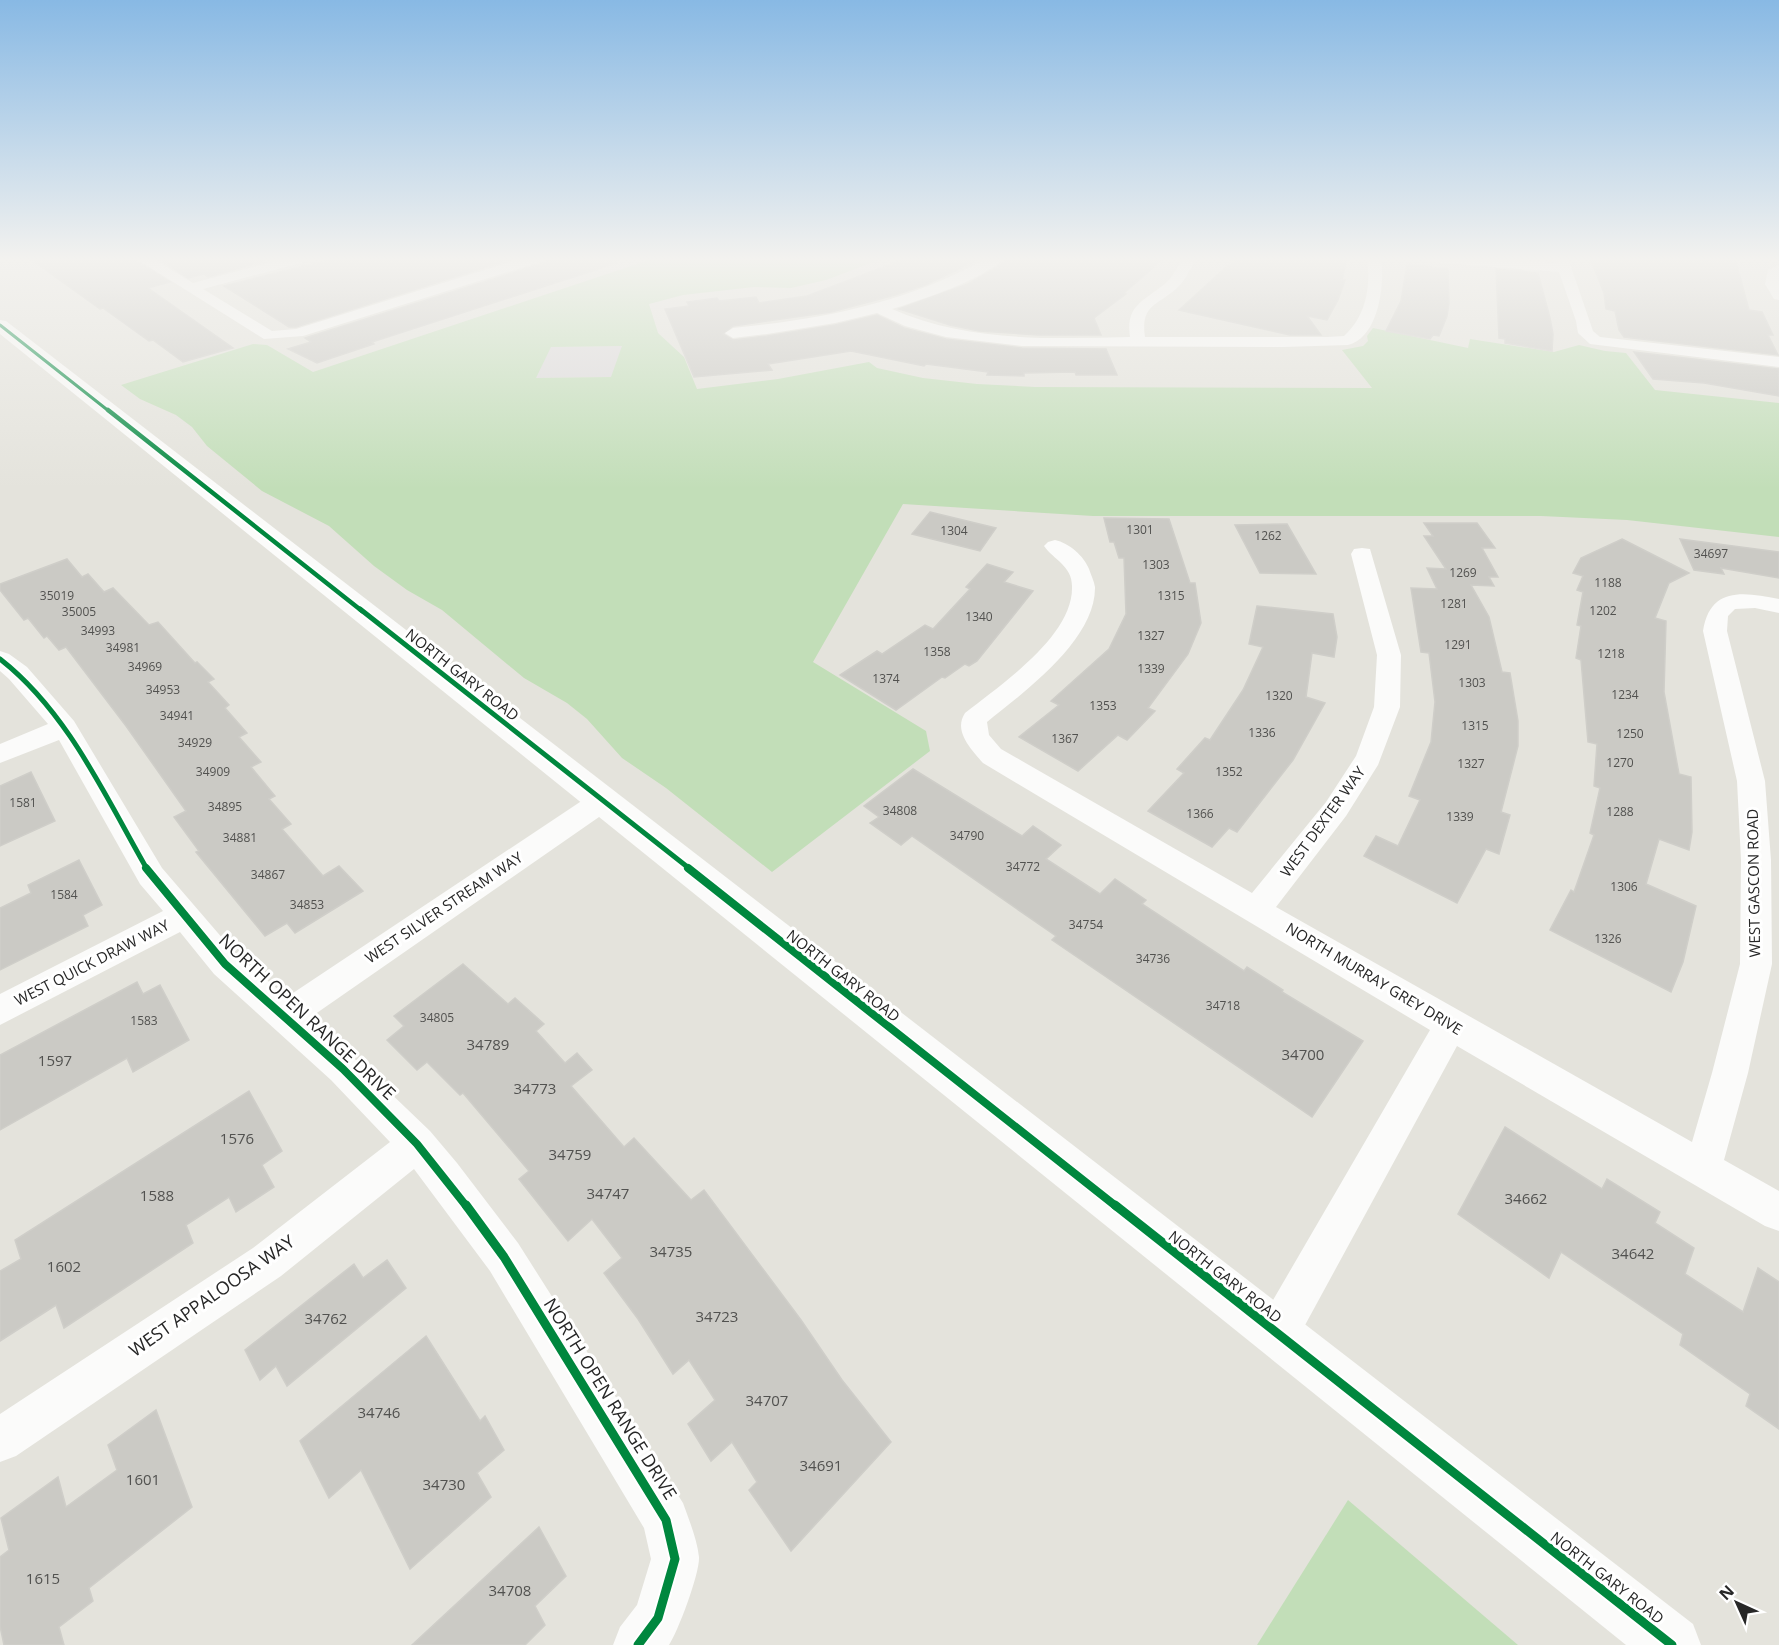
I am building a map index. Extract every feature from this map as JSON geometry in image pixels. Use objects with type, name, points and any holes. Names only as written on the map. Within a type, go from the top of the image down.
[{"type":"main road","name":"NORTH GARY ROAD","points":[[12,335],[1672,1645]]},
{"type":"street","points":[[267,335],[288,335]]},
{"type":"street","points":[[961,335],[1017,341],[1348,340],[1355,335]]},
{"type":"street","points":[[1137,335],[1138,341]]},
{"type":"street","points":[[1588,335],[1596,341],[1779,362]]},
{"type":"street","name":"NORTH MURRAY GREY DRIVE","points":[[1055,546],[1076,563],[1082,578],[1083,599],[1071,627],[1049,656],[974,719],[976,737],[992,756],[1257,909],[1451,1025],[1779,1212]]},
{"type":"street","name":"WEST DEXTER WAY","points":[[1257,909],[1336,809],[1369,758],[1387,706],[1389,656],[1362,554]]},
{"type":"street","name":"WEST GASCON ROAD","points":[[1703,1167],[1730,1073],[1756,964],[1756,860],[1751,780],[1715,631],[1717,615],[1729,602],[1755,601],[1779,606]]},
{"type":"street","name":"NORTH OPEN RANGE DRIVE","points":[[0,659],[18,673],[65,727],[151,876],[225,964],[343,1069],[417,1144],[504,1257],[666,1520],[675,1559],[658,1618],[638,1645]]},
{"type":"street","points":[[0,754],[65,727]]},
{"type":"street","name":"WEST SILVER STREAM WAY","points":[[286,1016],[602,801]]},
{"type":"street","name":"WEST QUICK DRAW WAY","points":[[0,1010],[184,915]]},
{"type":"street","points":[[1277,1334],[1451,1025]]},
{"type":"street","name":"WEST APPALOOSA WAY","points":[[0,1440],[267,1262],[417,1144]]},
{"type":"shaded area","points":[[623,346],[612,377],[535,378],[550,347]]},
{"type":"green space","points":[[425,335],[660,335],[684,357],[697,389],[778,379],[869,362],[877,368],[923,378],[1035,387],[1372,388],[1342,350],[1363,346],[1368,341],[1368,335],[1405,335],[1468,348],[1470,339],[1554,352],[1579,345],[1626,353],[1655,390],[1779,403],[1779,537],[1627,520],[1541,516],[1093,516],[903,504],[813,662],[926,731],[930,751],[772,872],[666,788],[622,758],[587,719],[567,703],[524,678],[442,610],[407,590],[374,566],[329,526],[262,491],[207,446],[192,427],[176,415],[140,399],[121,385],[253,344],[267,345],[313,372]],"holes":[[[622,346],[611,377],[536,378],[551,347]]]},
{"type":"green space","points":[[1348,1500],[1518,1645],[1257,1645]]},
{"type":"building","points":[[140,335],[214,335],[233,348],[183,362],[153,340],[149,341]]},
{"type":"building","points":[[315,335],[394,335],[317,363],[288,349],[311,342],[305,338]]},
{"type":"building","points":[[676,335],[724,335],[733,340],[775,335],[930,335],[946,339],[1022,348],[1106,349],[1117,375],[1076,375],[1075,372],[1024,373],[1024,376],[987,375],[988,372],[926,364],[924,366],[851,351],[768,364],[772,370],[694,377]]},
{"type":"building","points":[[1407,335],[1439,335],[1433,335],[1430,339]]},
{"type":"building","points":[[1499,335],[1553,335],[1552,351],[1505,343],[1505,339],[1499,338]]},
{"type":"building","points":[[1622,335],[1773,335],[1768,335],[1778,355],[1624,337]]},
{"type":"building","points":[[1634,352],[1779,369],[1779,396],[1704,383],[1653,379]]},
{"type":"building","points":[[930,512],[996,528],[980,551],[912,534]]},
{"type":"building","points":[[1104,518],[1169,519],[1190,583],[1195,583],[1201,623],[1188,654],[1148,708],[1155,711],[1127,740],[1118,735],[1078,771],[1019,737],[1059,705],[1051,701],[1109,649],[1126,614],[1124,558],[1119,558],[1114,542],[1110,542]]},
{"type":"building","points":[[1424,523],[1477,523],[1495,548],[1482,548],[1498,577],[1489,577],[1494,586],[1471,585],[1489,617],[1502,672],[1510,673],[1518,721],[1518,746],[1501,812],[1510,815],[1499,854],[1486,849],[1457,903],[1364,856],[1376,836],[1398,846],[1420,800],[1409,796],[1431,742],[1435,702],[1429,653],[1421,652],[1411,588],[1437,589],[1427,568],[1446,569],[1424,536],[1433,536]]},
{"type":"building","points":[[1287,524],[1316,574],[1260,573],[1235,525]]},
{"type":"building","points":[[1622,539],[1689,573],[1669,583],[1655,618],[1666,621],[1664,692],[1679,774],[1691,777],[1692,832],[1689,850],[1659,839],[1646,884],[1696,906],[1683,962],[1671,992],[1550,930],[1571,890],[1574,892],[1594,835],[1590,833],[1600,788],[1594,786],[1597,744],[1588,742],[1581,660],[1576,658],[1581,626],[1577,625],[1583,592],[1577,590],[1583,576],[1573,573],[1581,558]]},
{"type":"building","points":[[1680,539],[1779,552],[1779,578],[1721,568],[1724,574],[1694,570]]},
{"type":"building","points":[[67,559],[82,577],[88,574],[104,592],[113,588],[149,625],[158,622],[195,663],[197,662],[214,679],[208,682],[229,705],[225,708],[247,733],[239,737],[261,762],[251,767],[275,796],[269,799],[291,824],[282,829],[323,876],[339,866],[363,891],[295,933],[287,923],[265,936],[196,852],[199,851],[174,817],[186,811],[66,647],[59,650],[47,636],[44,638],[28,618],[24,620],[0,590],[0,584]]},
{"type":"building","points":[[987,564],[1013,572],[1004,582],[1033,591],[977,661],[969,666],[965,664],[945,678],[942,677],[896,710],[840,675],[877,651],[882,654],[925,625],[933,629],[970,589],[966,587]]},
{"type":"building","points":[[1257,606],[1333,614],[1337,637],[1334,657],[1312,653],[1306,697],[1325,703],[1293,760],[1237,832],[1229,828],[1212,847],[1148,811],[1184,773],[1177,769],[1205,738],[1210,740],[1243,690],[1263,647],[1249,644]]},
{"type":"building","points":[[913,769],[1022,836],[1033,826],[1061,845],[1046,859],[1100,894],[1115,879],[1146,900],[1142,904],[1244,971],[1247,967],[1283,990],[1282,992],[1363,1041],[1312,1117],[1052,940],[1056,936],[912,836],[901,845],[870,823],[879,817],[864,806]]},
{"type":"building","points":[[31,772],[55,821],[0,846],[0,786]]},
{"type":"building","points":[[79,860],[102,905],[83,915],[88,926],[0,970],[0,908],[31,893],[28,885]]},
{"type":"building","points":[[463,964],[508,1004],[515,998],[544,1024],[536,1031],[565,1063],[577,1053],[592,1070],[571,1086],[624,1147],[634,1138],[691,1200],[704,1190],[801,1320],[842,1380],[891,1442],[791,1551],[749,1490],[757,1482],[732,1442],[711,1461],[688,1424],[715,1400],[689,1360],[673,1374],[638,1319],[604,1273],[622,1258],[592,1219],[568,1241],[519,1179],[529,1171],[463,1093],[460,1095],[427,1062],[417,1070],[387,1040],[404,1026],[394,1016]]},
{"type":"building","points":[[137,982],[143,994],[160,985],[189,1040],[133,1072],[127,1058],[0,1130],[0,1055]]},
{"type":"building","points":[[249,1091],[282,1151],[262,1165],[274,1187],[236,1212],[229,1197],[186,1225],[193,1243],[64,1328],[56,1305],[0,1341],[0,1271],[21,1259],[15,1240]]},
{"type":"building","points":[[1505,1127],[1602,1189],[1607,1179],[1660,1212],[1655,1223],[1694,1248],[1685,1274],[1743,1312],[1758,1268],[1779,1282],[1779,1429],[1746,1406],[1750,1394],[1680,1345],[1683,1334],[1561,1252],[1549,1278],[1458,1214]]},
{"type":"building","points":[[387,1260],[406,1288],[287,1386],[276,1366],[260,1380],[245,1350],[354,1264],[363,1278]]},
{"type":"building","points":[[426,1336],[480,1421],[485,1416],[504,1450],[477,1473],[491,1497],[410,1569],[361,1470],[329,1498],[300,1441]]},
{"type":"building","points":[[156,1410],[192,1507],[89,1588],[93,1601],[59,1627],[64,1645],[4,1645],[0,1626],[0,1557],[9,1550],[1,1518],[58,1477],[66,1507],[117,1470],[108,1445]]},
{"type":"building","points":[[539,1527],[566,1576],[535,1606],[545,1625],[525,1645],[412,1645]]},
{"type":"cycle path","points":[[12,335],[1672,1645]]},
{"type":"cycle path","points":[[0,659],[18,673],[65,727],[151,876],[225,964],[343,1069],[417,1144],[444,1176],[504,1257],[666,1520],[675,1559],[658,1618],[638,1645]]}]
